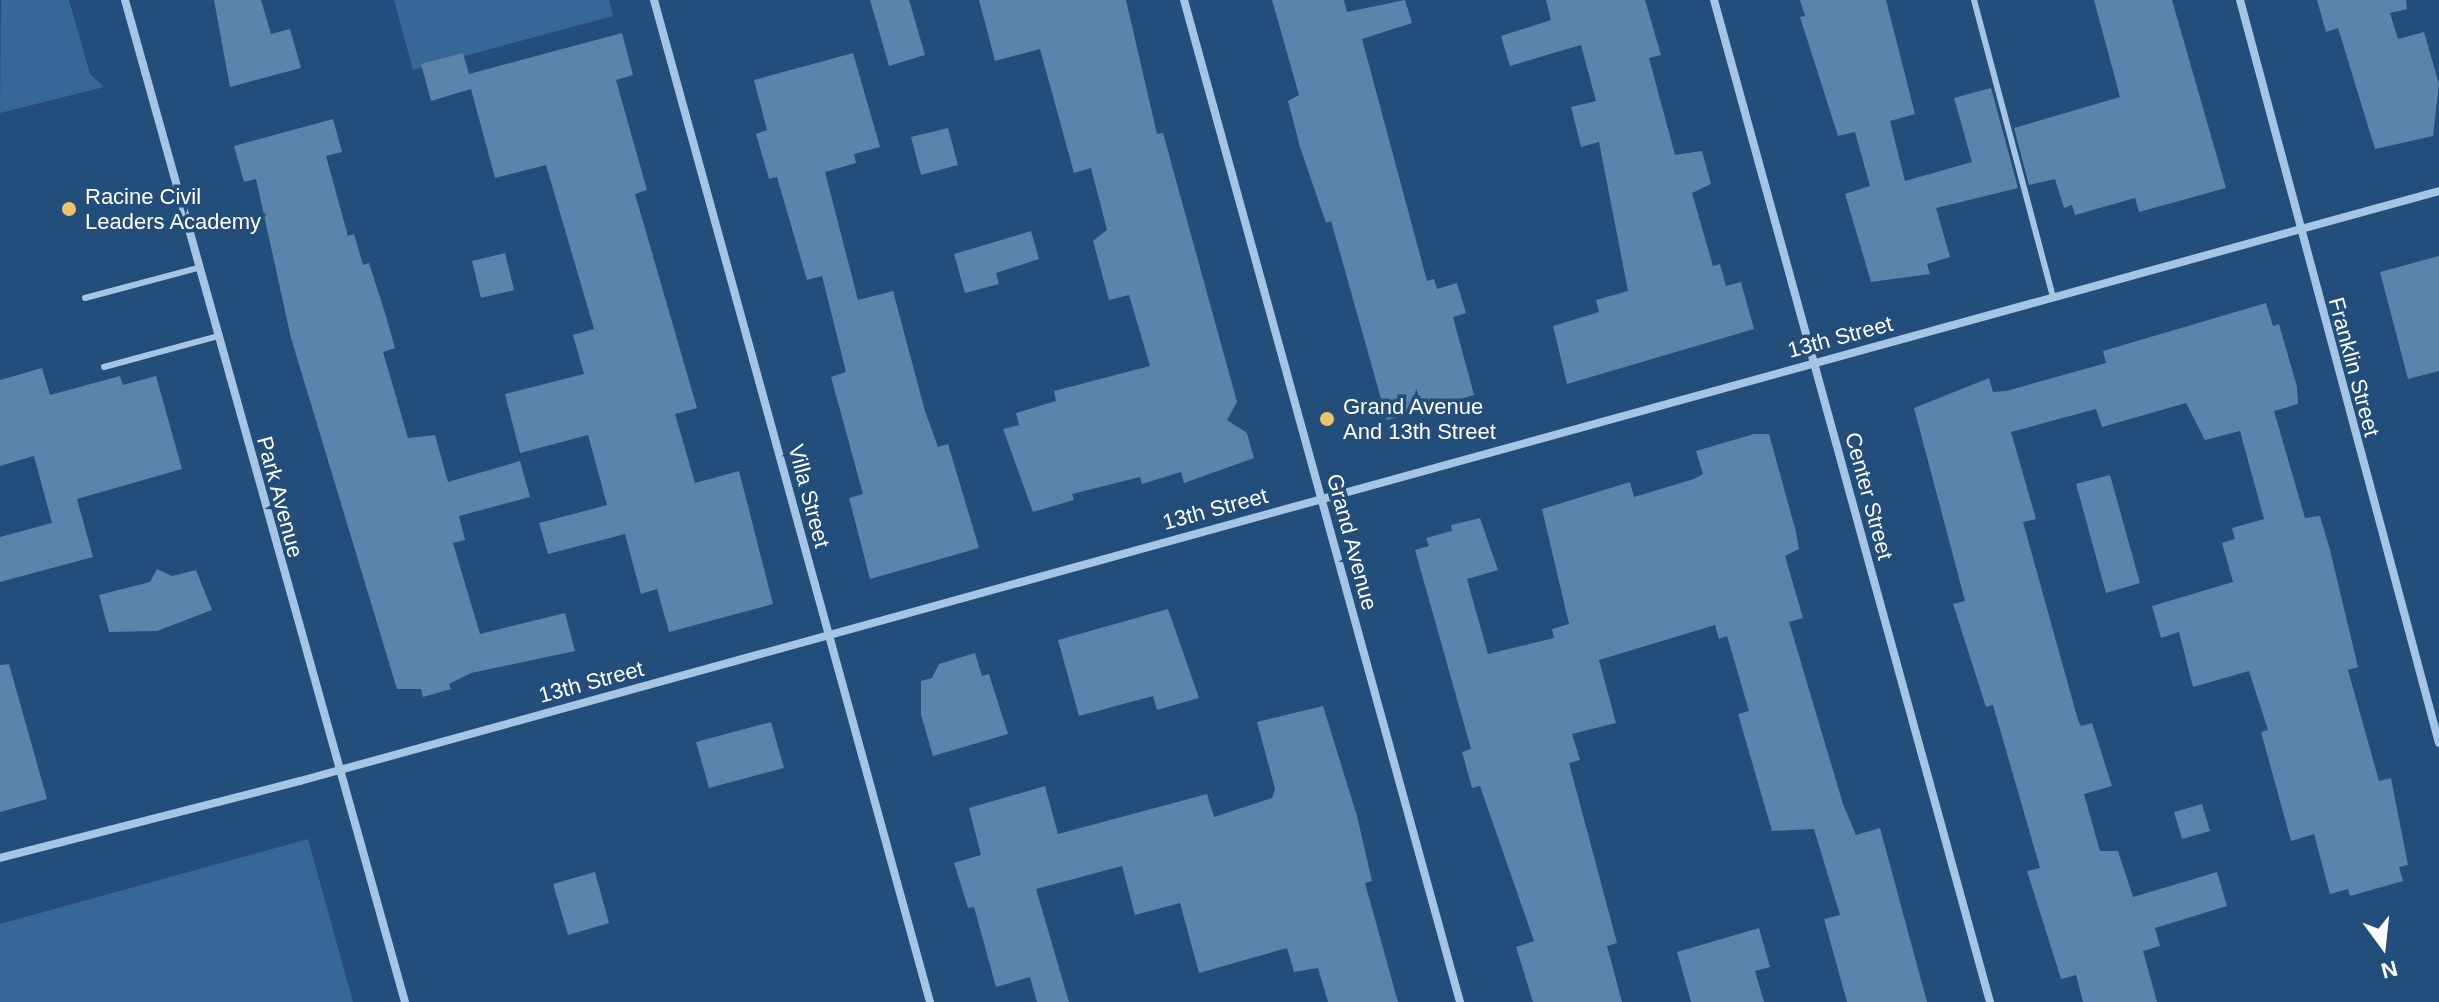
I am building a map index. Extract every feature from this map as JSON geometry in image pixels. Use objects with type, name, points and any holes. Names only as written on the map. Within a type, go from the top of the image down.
[{"type":"street","name":"Park Avenue","points":[[125,0],[337,770],[405,1002]]},
{"type":"street","name":"Villa Street","points":[[654,0],[930,1002]]},
{"type":"street","name":"Grand Avenue","points":[[1184,0],[1460,1002]]},
{"type":"street","name":"Center Street","points":[[1714,0],[1990,1002]]},
{"type":"street","name":"Franklin Street","points":[[2240,0],[2439,743]]},
{"type":"street","name":"13th Street","points":[[0,858],[337,770],[2439,191]]},
{"type":"lane","points":[[1974,0],[2053,297]]},
{"type":"lane","points":[[85,298],[198,268]]},
{"type":"lane","points":[[104,367],[218,336]]},
{"type":"shaded area","points":[[1,0],[69,0],[90,74],[104,87],[0,113]]},
{"type":"shaded area","points":[[394,0],[609,0],[613,16],[413,70]]},
{"type":"shaded area","points":[[308,839],[353,1002],[0,1002],[0,924]]},
{"type":"building","points":[[214,0],[261,0],[271,34],[290,29],[301,68],[230,87]]},
{"type":"building","points":[[870,0],[909,0],[925,55],[889,66]]},
{"type":"building","points":[[979,0],[1126,0],[1157,134],[1163,133],[1237,402],[1227,420],[1247,433],[1254,458],[1184,483],[1181,472],[1142,484],[1140,477],[1072,494],[1074,500],[1033,512],[1003,429],[1019,425],[1016,413],[1056,401],[1054,391],[1150,366],[1129,295],[1109,300],[1093,241],[1107,230],[1091,168],[1074,173],[1040,49],[995,61]]},
{"type":"building","points":[[1272,0],[1344,0],[1347,12],[1405,0],[1412,23],[1362,39],[1427,281],[1434,279],[1437,289],[1457,283],[1466,313],[1453,317],[1474,395],[1387,420],[1331,221],[1326,223],[1300,147],[1288,101],[1299,95]]},
{"type":"building","points":[[1546,0],[1645,0],[1661,55],[1649,58],[1675,155],[1702,151],[1711,184],[1692,193],[1713,266],[1720,264],[1726,286],[1741,282],[1754,329],[1567,384],[1553,326],[1599,312],[1596,300],[1628,291],[1599,142],[1581,147],[1571,107],[1596,101],[1581,45],[1510,66],[1501,36],[1551,20]]},
{"type":"building","points":[[1800,0],[1886,0],[1915,114],[1890,121],[1905,181],[1972,162],[1954,98],[1991,88],[2018,188],[1936,208],[1950,257],[1927,264],[1930,274],[1871,282],[1845,194],[1870,186],[1855,132],[1838,136],[1800,17],[1805,16]]},
{"type":"building","points":[[2094,0],[2172,0],[2226,188],[2139,212],[2135,198],[2075,215],[2072,205],[2064,208],[2055,179],[2029,185],[2014,128],[2120,97]]},
{"type":"building","points":[[2317,0],[2406,0],[2407,9],[2390,13],[2398,39],[2424,32],[2439,84],[2433,136],[2375,149],[2338,28],[2326,32]]},
{"type":"building","points":[[622,33],[633,75],[616,80],[647,190],[635,194],[697,408],[675,414],[695,483],[739,471],[773,604],[669,632],[657,589],[641,594],[625,534],[548,554],[539,523],[607,505],[588,435],[520,453],[505,394],[584,374],[573,335],[594,329],[546,165],[495,178],[471,89],[431,101],[421,64],[463,53],[469,74]]},
{"type":"building","points":[[853,53],[880,147],[854,154],[856,163],[825,172],[858,300],[893,291],[925,411],[938,447],[948,444],[979,548],[870,579],[849,498],[863,494],[831,377],[846,372],[822,276],[807,280],[777,177],[769,179],[756,134],[767,130],[754,80]]},
{"type":"building","points":[[333,119],[342,152],[326,156],[348,236],[354,234],[363,265],[369,263],[386,316],[395,348],[383,352],[408,438],[435,435],[448,482],[520,461],[530,497],[459,516],[465,540],[453,543],[480,634],[565,613],[575,651],[471,673],[449,684],[451,689],[423,697],[421,689],[397,689],[291,338],[256,179],[244,182],[234,146]]},
{"type":"building","points":[[948,128],[958,165],[921,175],[911,137]]},
{"type":"building","points":[[1031,231],[1039,259],[996,273],[999,284],[965,293],[954,254]]},
{"type":"building","points":[[505,253],[514,290],[481,298],[472,261]]},
{"type":"building","points":[[2439,256],[2439,371],[2408,379],[2380,272]]},
{"type":"building","points":[[2266,303],[2273,326],[2279,324],[2297,387],[2298,404],[2274,411],[2305,518],[2320,516],[2358,667],[2348,670],[2379,781],[2391,778],[2408,865],[2399,867],[2403,881],[2350,896],[2348,889],[2330,894],[2314,834],[2291,841],[2261,732],[2268,730],[2249,671],[2193,687],[2179,632],[2161,638],[2152,606],[2233,582],[2222,543],[2235,539],[2232,528],[2264,519],[2240,431],[2205,440],[2186,403],[2102,427],[2096,409],[2011,432],[2036,519],[2023,522],[2078,720],[2081,726],[2092,723],[2112,786],[2084,794],[2100,851],[2118,851],[2133,897],[2217,872],[2227,906],[2155,928],[2160,946],[2143,951],[2157,1002],[2083,1002],[2076,975],[2061,979],[2027,871],[2040,868],[1993,705],[1986,707],[1953,604],[1965,601],[1914,408],[1989,378],[1993,392],[2006,391],[2106,363],[2103,351]]},
{"type":"building","points":[[42,368],[50,395],[120,376],[123,385],[156,376],[182,469],[77,499],[93,557],[0,582],[0,537],[52,523],[34,456],[0,466],[0,380]]},
{"type":"building","points":[[1754,434],[1769,434],[1796,532],[1799,549],[1785,556],[1803,618],[1789,622],[1843,804],[1856,835],[1880,828],[1927,1002],[1847,1002],[1824,919],[1840,915],[1814,829],[1772,831],[1738,714],[1749,711],[1727,636],[1719,639],[1715,625],[1599,660],[1616,723],[1572,734],[1580,760],[1569,763],[1617,943],[1607,946],[1622,1002],[1533,1002],[1516,947],[1534,941],[1480,786],[1472,788],[1462,752],[1471,749],[1415,550],[1429,546],[1426,538],[1452,531],[1451,525],[1480,518],[1498,570],[1467,579],[1488,654],[1554,638],[1552,629],[1569,624],[1542,509],[1630,482],[1634,497],[1694,479],[1703,474],[1696,451]]},
{"type":"building","points":[[2110,475],[2140,583],[2106,593],[2076,484]]},
{"type":"building","points":[[157,569],[172,576],[196,570],[212,610],[157,631],[109,632],[99,595],[150,582]]},
{"type":"building","points":[[1168,609],[1199,698],[1157,710],[1153,696],[1079,716],[1058,640]]},
{"type":"building","points":[[975,653],[982,676],[989,674],[1008,734],[933,756],[921,715],[921,681],[932,678],[939,664]]},
{"type":"building","points":[[9,664],[47,799],[0,812],[0,665]]},
{"type":"building","points":[[1323,706],[1357,816],[1372,881],[1365,883],[1398,1002],[1328,1002],[1318,968],[1294,972],[1287,948],[1199,973],[1180,903],[1135,915],[1122,866],[1036,889],[1069,1002],[1037,1002],[1030,977],[996,987],[974,907],[968,908],[954,863],[981,855],[969,808],[1045,786],[1058,834],[1207,794],[1214,817],[1272,798],[1275,789],[1257,722]]},
{"type":"building","points":[[771,722],[784,768],[709,788],[696,742]]},
{"type":"building","points":[[2202,804],[2210,831],[2182,839],[2174,812]]},
{"type":"building","points":[[595,872],[609,923],[568,935],[553,884]]},
{"type":"building","points":[[1759,928],[1770,967],[1755,971],[1764,1002],[1691,1002],[1677,952]]},
{"type":"place","name":"Racine Civil Leaders Academy","points":[[69,209]]},
{"type":"place","name":"Grand Avenue And 13th Street","points":[[1327,419]]}]
